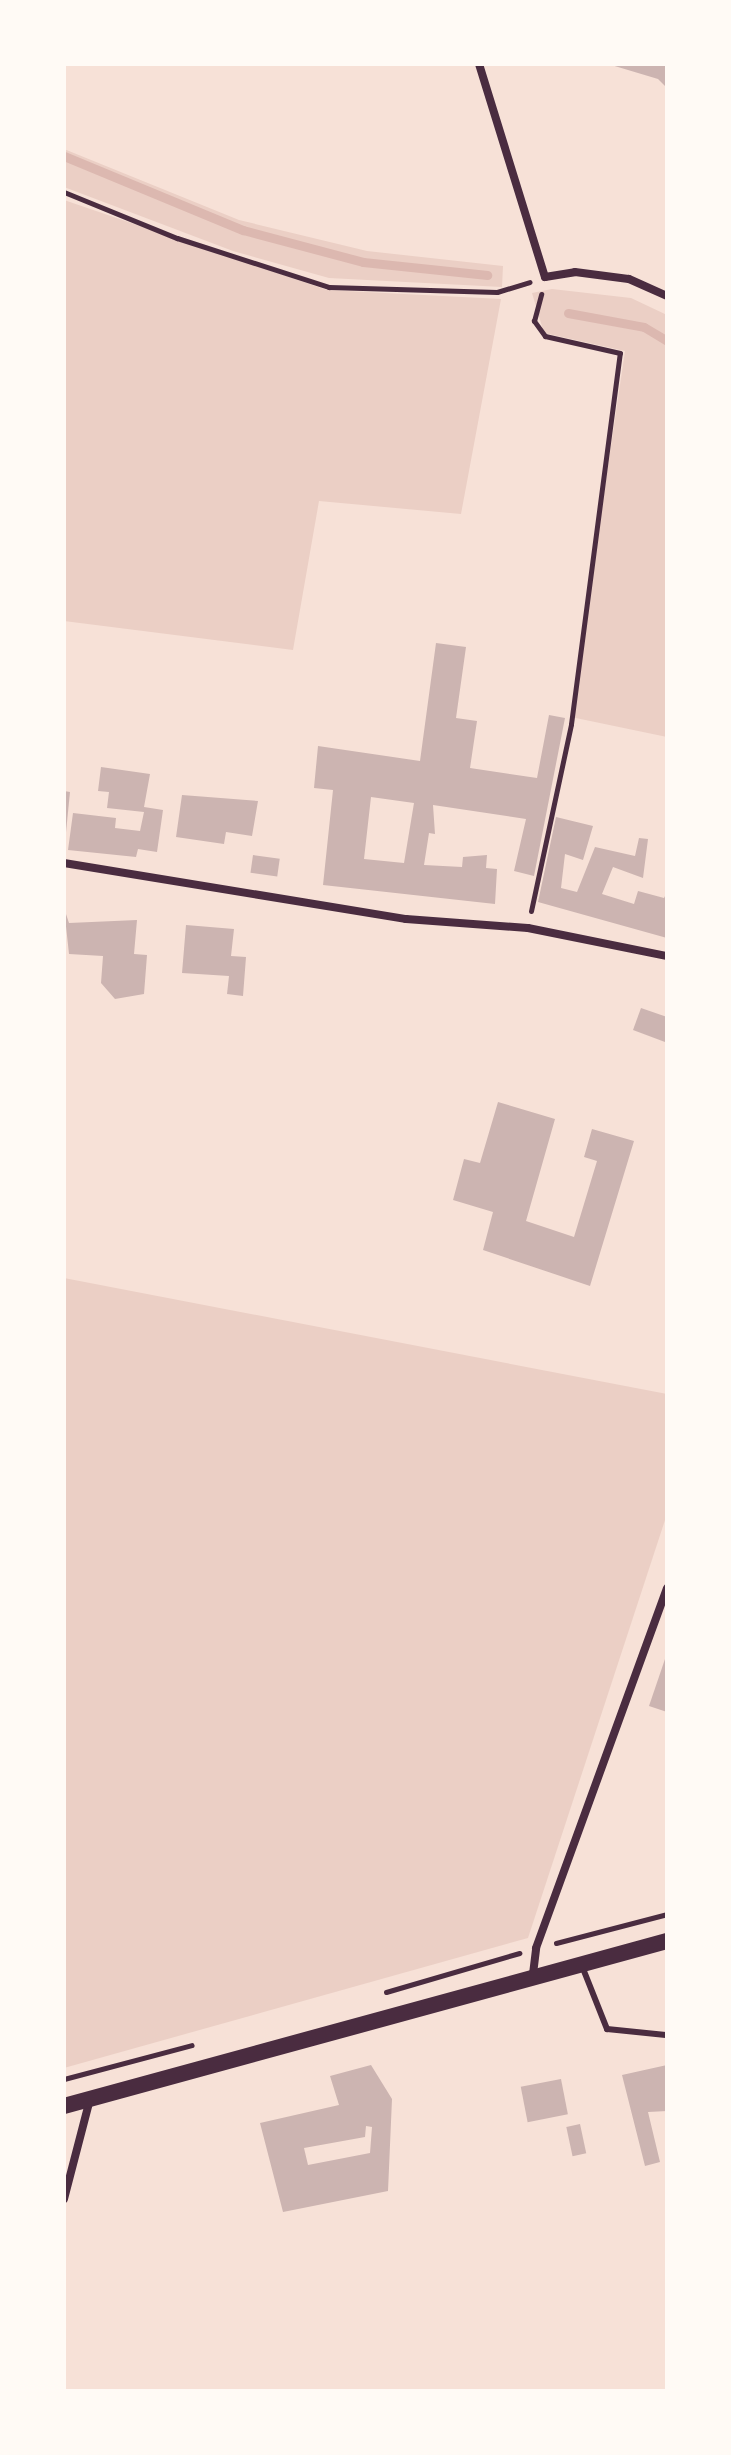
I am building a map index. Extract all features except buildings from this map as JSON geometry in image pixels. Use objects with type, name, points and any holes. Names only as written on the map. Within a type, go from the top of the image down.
[{"type":"main road","points":[[64,2106],[533,1974],[667,1941]]},
{"type":"street","points":[[479,64],[545,277],[575,272],[629,279],[667,296]]},
{"type":"street","points":[[64,863],[406,919],[528,928],[667,956]]},
{"type":"street","points":[[533,1974],[536,1948],[667,1588]]},
{"type":"street","points":[[64,2199],[91,2099]]},
{"type":"lane","points":[[580,1962],[607,2029],[666,2035]]},
{"type":"path","points":[[64,192],[177,238],[329,287],[497,292],[545,277],[538,331],[620,353],[571,724],[528,928]]},
{"type":"path","points":[[370,1996],[667,1914]]},
{"type":"path","points":[[64,2079],[205,2042]]},
{"type":"shaded area","points":[[64,149],[239,220],[367,251],[503,266],[502,287],[329,278],[233,251],[64,187]]},
{"type":"shaded area","points":[[64,200],[327,290],[501,299],[461,514],[319,501],[293,650],[64,621]]},
{"type":"shaded area","points":[[552,289],[631,298],[667,315],[667,737],[571,717],[625,351],[544,333],[532,293]]},
{"type":"shaded area","points":[[64,1278],[667,1394],[666,1517],[528,1938],[64,2068]]},
{"type":"waterway","points":[[64,156],[243,230],[363,262],[487,275]]},
{"type":"waterway","points":[[568,313],[644,327],[667,341]]}]
